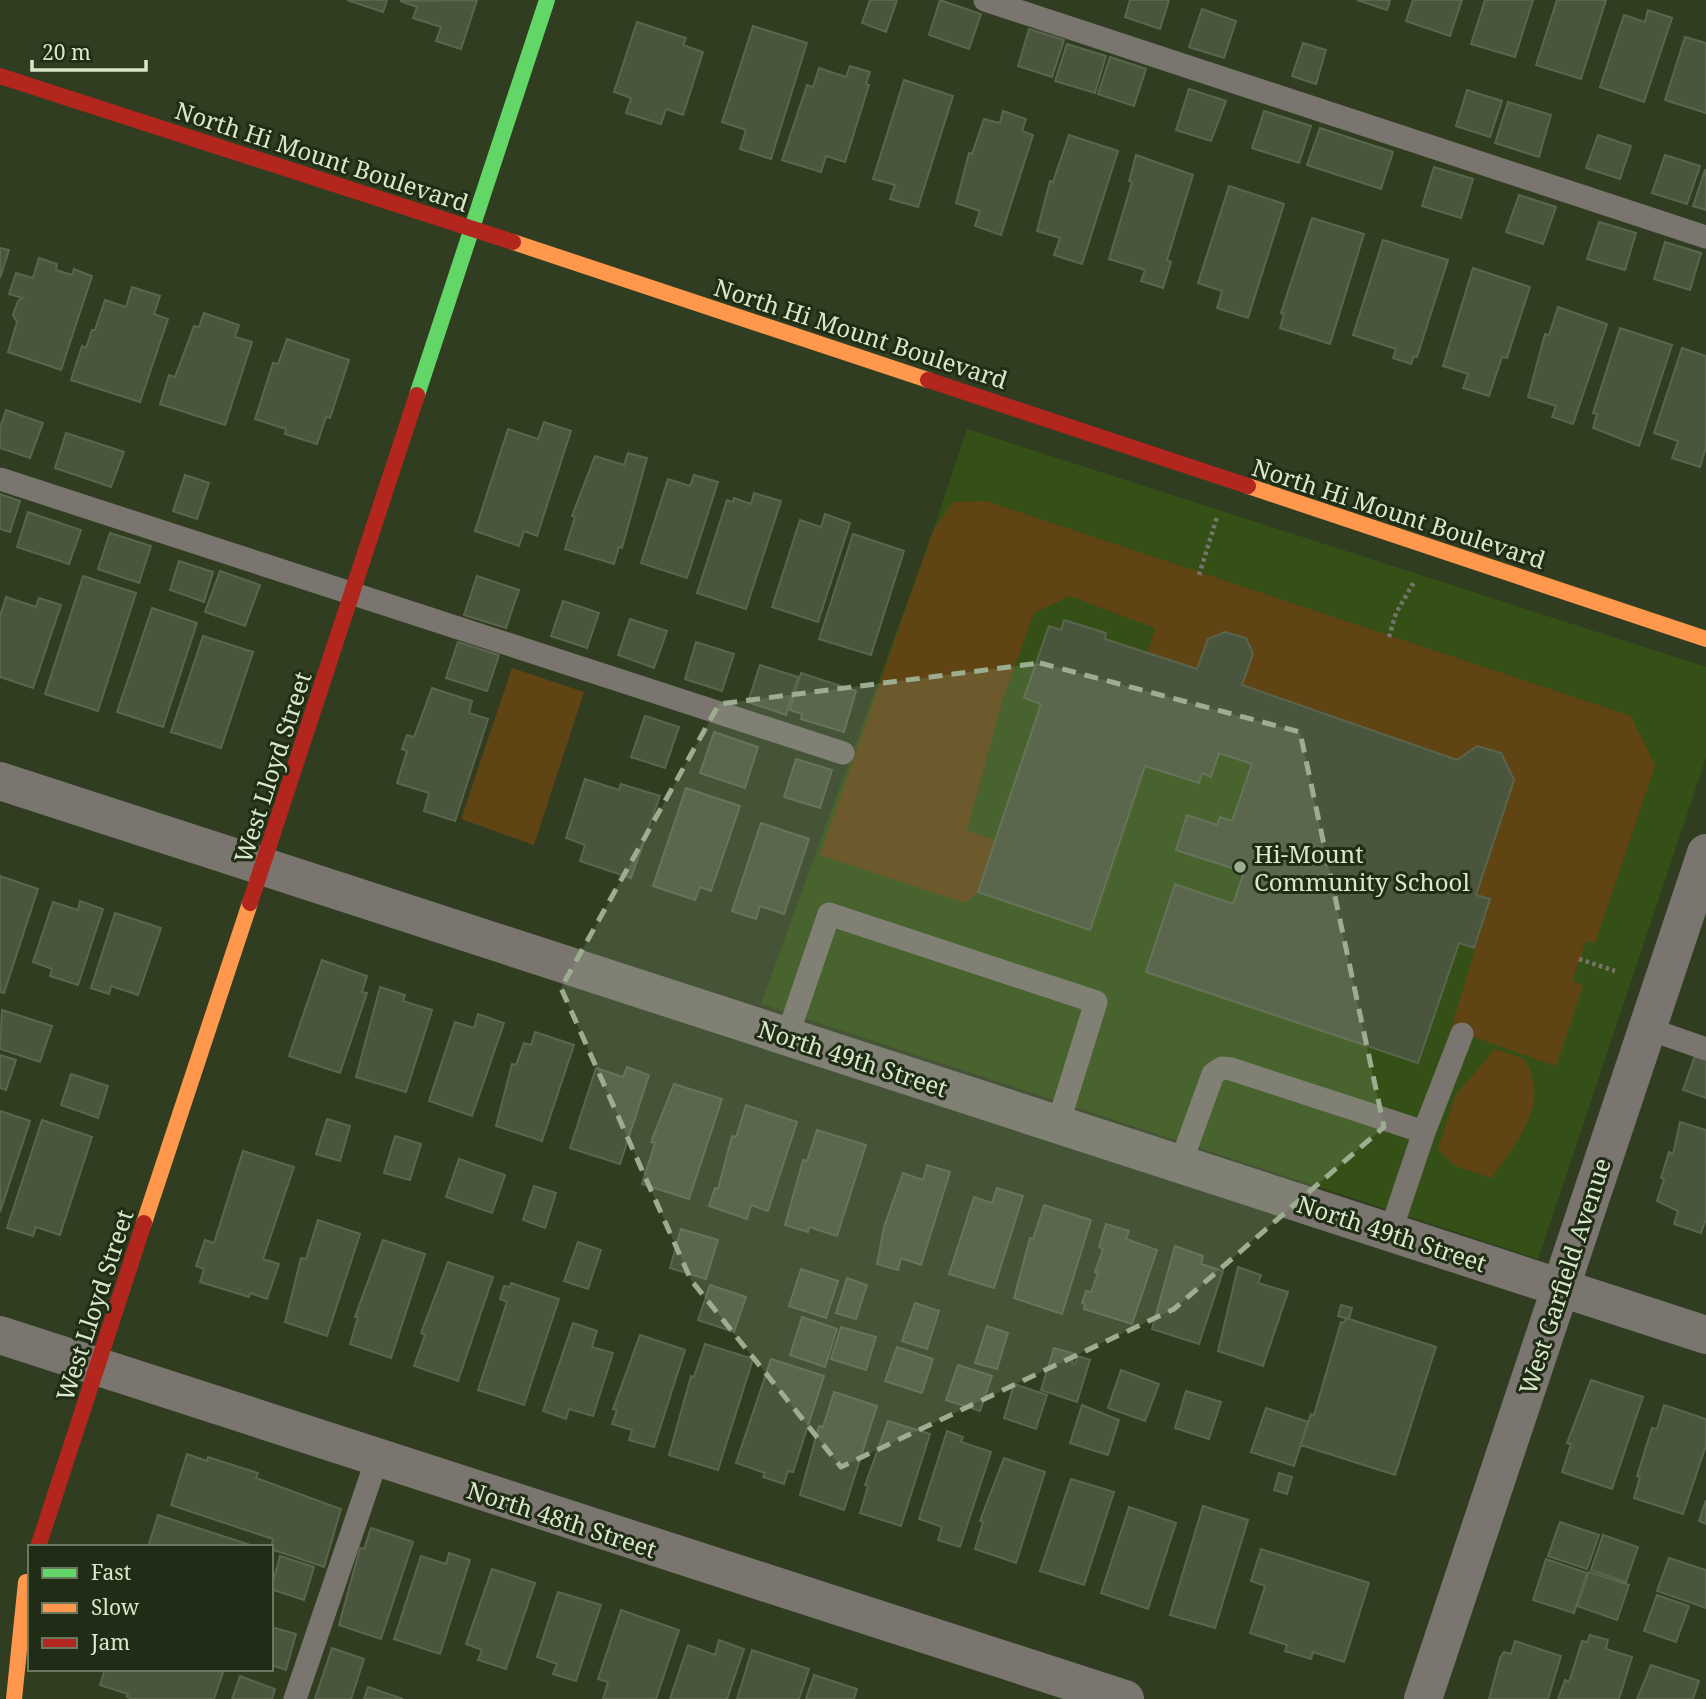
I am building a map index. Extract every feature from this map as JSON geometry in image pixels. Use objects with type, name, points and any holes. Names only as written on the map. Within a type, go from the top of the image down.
[{"type":"street","name":"West Lloyd Street","points":[[39,1545],[264,867],[547,0]]},
{"type":"street","name":"North Hi Mount Boulevard","points":[[0,76],[472,228],[1706,639]]},
{"type":"street","name":"North 49th Street","points":[[0,781],[1706,1335]]},
{"type":"street","name":"West Garfield Avenue","points":[[1423,1699],[1706,853]]},
{"type":"street","name":"North 48th Street","points":[[0,1335],[1125,1699]]},
{"type":"street","points":[[5,1628],[28,1577]]},
{"type":"street","points":[[14,1699],[28,1577]]},
{"type":"lane","points":[[985,0],[1706,237]]},
{"type":"lane","points":[[0,479],[843,753]]},
{"type":"lane","points":[[787,1037],[830,914],[1096,1002],[1058,1124]]},
{"type":"lane","points":[[1646,1028],[1706,1049]]},
{"type":"lane","points":[[1390,1233],[1424,1132],[1462,1034]]},
{"type":"lane","points":[[1180,1164],[1213,1074],[1222,1068],[1424,1132]]},
{"type":"lane","points":[[295,1699],[377,1459]]},
{"type":"path","points":[[1199,575],[1229,480]]},
{"type":"path","points":[[1389,637],[1396,613],[1434,548]]},
{"type":"path","points":[[1579,959],[1615,971]]},
{"type":"highlighted area","points":[[1040,663],[1300,732],[1384,1127],[1174,1309],[841,1467],[691,1280],[561,988],[719,704]]},
{"type":"shaded area","name":"Hi-Mount Community School","points":[[967,429],[1706,667],[1706,758],[1538,1259],[761,1004],[933,531]]},
{"type":"shaded area","points":[[986,501],[1631,716],[1655,766],[1595,943],[1586,941],[1572,981],[1583,985],[1556,1066],[1451,1029],[1490,900],[1476,895],[1514,780],[1501,753],[1478,746],[1457,760],[1242,685],[1253,654],[1246,638],[1225,632],[1208,639],[1197,669],[1148,653],[1155,628],[1070,596],[1034,613],[1002,702],[967,831],[995,840],[978,892],[965,903],[820,855],[933,531],[953,502]]},
{"type":"shaded area","points":[[512,668],[584,692],[534,845],[461,819]]},
{"type":"shaded area","points":[[1495,1049],[1524,1059],[1532,1076],[1534,1091],[1528,1122],[1492,1178],[1455,1166],[1438,1149],[1455,1096]]},
{"type":"building","points":[[347,0],[387,0],[383,12]]},
{"type":"building","points":[[477,0],[461,49],[436,41],[441,27],[413,18],[417,7],[400,1]]},
{"type":"building","points":[[870,0],[897,0],[886,32],[862,23]]},
{"type":"building","points":[[940,0],[981,14],[969,49],[929,35]]},
{"type":"building","points":[[1130,0],[1169,0],[1160,29],[1125,17]]},
{"type":"building","points":[[1357,0],[1390,0],[1387,10]]},
{"type":"building","points":[[1413,0],[1462,0],[1450,36],[1406,21]]},
{"type":"building","points":[[1485,0],[1533,0],[1515,57],[1471,44]]},
{"type":"building","points":[[1557,0],[1606,0],[1581,79],[1536,65]]},
{"type":"building","points":[[1202,9],[1236,21],[1224,58],[1189,47]]},
{"type":"building","points":[[1648,10],[1672,18],[1644,102],[1600,87],[1624,15],[1645,22]]},
{"type":"building","points":[[637,22],[686,38],[683,45],[703,52],[683,115],[666,109],[661,124],[626,113],[631,98],[614,92]]},
{"type":"building","points":[[753,26],[807,43],[771,159],[740,149],[746,130],[722,122]]},
{"type":"building","points":[[1029,29],[1064,40],[1052,77],[1018,66]]},
{"type":"building","points":[[1685,37],[1706,43],[1706,113],[1665,100]]},
{"type":"building","points":[[1303,43],[1326,50],[1316,84],[1292,76]]},
{"type":"building","points":[[1067,44],[1106,56],[1095,93],[1055,81]]},
{"type":"building","points":[[1110,57],[1146,69],[1134,106],[1098,94]]},
{"type":"building","points":[[850,66],[870,72],[866,84],[869,85],[845,162],[826,156],[821,172],[782,160],[807,85],[813,87],[819,68],[846,77]]},
{"type":"building","points":[[904,80],[953,96],[918,207],[890,199],[895,185],[873,179]]},
{"type":"building","points":[[1189,89],[1226,101],[1211,141],[1176,130]]},
{"type":"building","points":[[1467,90],[1502,101],[1490,137],[1456,126]]},
{"type":"building","points":[[1508,102],[1551,115],[1539,157],[1495,143]]},
{"type":"building","points":[[1003,111],[1026,119],[1022,131],[1033,135],[1001,235],[975,226],[980,211],[956,203],[969,153],[972,154],[984,119],[1000,123]]},
{"type":"building","points":[[1264,111],[1311,126],[1299,163],[1252,148]]},
{"type":"building","points":[[1320,128],[1393,152],[1381,189],[1307,165]]},
{"type":"building","points":[[1069,135],[1118,151],[1082,264],[1054,255],[1060,238],[1037,231],[1050,181],[1053,182]]},
{"type":"building","points":[[1598,135],[1631,146],[1620,179],[1586,168]]},
{"type":"building","points":[[1136,155],[1193,175],[1167,260],[1171,262],[1163,288],[1141,281],[1145,270],[1109,259],[1132,182],[1129,181]]},
{"type":"building","points":[[1665,155],[1700,166],[1687,204],[1652,193]]},
{"type":"building","points":[[1434,167],[1473,179],[1461,218],[1422,206]]},
{"type":"building","points":[[1706,170],[1706,210],[1693,206]]},
{"type":"building","points":[[1229,186],[1284,204],[1248,318],[1217,308],[1222,291],[1198,283]]},
{"type":"building","points":[[1519,195],[1556,207],[1543,244],[1506,232]]},
{"type":"building","points":[[1312,218],[1364,234],[1330,344],[1280,328],[1284,314],[1281,313]]},
{"type":"building","points":[[1599,222],[1636,233],[1625,270],[1587,259]]},
{"type":"building","points":[[1383,240],[1448,260],[1417,357],[1414,356],[1411,364],[1393,358],[1396,349],[1353,335]]},
{"type":"building","points":[[1665,242],[1701,253],[1690,290],[1654,279]]},
{"type":"building","points":[[0,248],[9,250],[0,278]]},
{"type":"building","points":[[39,258],[57,264],[56,270],[72,275],[74,269],[92,276],[61,370],[8,352],[17,322],[13,315],[18,301],[23,298],[9,294],[16,273],[33,278]]},
{"type":"building","points":[[1473,268],[1530,287],[1507,358],[1502,357],[1489,396],[1463,388],[1468,374],[1443,366]]},
{"type":"building","points":[[132,287],[160,296],[154,314],[168,319],[140,402],[71,380],[82,346],[86,348],[92,330],[95,330],[105,300],[126,307]]},
{"type":"building","points":[[1558,307],[1607,324],[1573,424],[1552,417],[1556,406],[1528,397],[1545,334],[1549,335]]},
{"type":"building","points":[[204,313],[239,325],[235,337],[252,342],[225,425],[160,404],[169,375],[175,377],[194,326],[199,327]]},
{"type":"building","points":[[1620,328],[1672,345],[1639,446],[1593,428],[1597,414],[1593,413]]},
{"type":"building","points":[[287,339],[349,360],[330,418],[326,417],[317,444],[285,434],[286,429],[255,419],[273,363],[278,364]]},
{"type":"building","points":[[1682,348],[1706,356],[1706,447],[1700,467],[1672,458],[1678,441],[1654,433]]},
{"type":"building","points":[[6,410],[43,423],[30,458],[0,448],[0,428]]},
{"type":"building","points":[[544,422],[571,431],[537,536],[524,531],[519,546],[475,531],[508,429],[538,439]]},
{"type":"building","points":[[66,433],[124,452],[111,487],[55,468]]},
{"type":"building","points":[[628,453],[647,458],[622,548],[619,547],[614,564],[565,549],[575,517],[572,516],[595,456],[624,465]]},
{"type":"building","points":[[185,475],[209,483],[197,519],[173,511]]},
{"type":"building","points":[[694,475],[718,482],[687,578],[641,563],[668,479],[690,486]]},
{"type":"building","points":[[754,493],[781,501],[746,609],[697,593],[727,500],[733,502],[734,498],[751,504]]},
{"type":"building","points":[[0,494],[20,501],[10,532],[0,529]]},
{"type":"building","points":[[28,512],[81,530],[69,564],[17,547]]},
{"type":"building","points":[[825,514],[850,523],[818,622],[772,607],[800,520],[821,527]]},
{"type":"building","points":[[110,533],[151,546],[139,583],[98,569]]},
{"type":"building","points":[[853,534],[904,551],[871,655],[819,639]]},
{"type":"building","points":[[179,561],[213,572],[204,602],[170,590]]},
{"type":"building","points":[[220,571],[260,585],[245,626],[205,612]]},
{"type":"building","points":[[83,576],[136,593],[98,711],[45,694]]},
{"type":"building","points":[[477,576],[519,590],[506,628],[464,615]]},
{"type":"building","points":[[6,597],[36,607],[39,598],[61,605],[33,688],[0,677],[0,616]]},
{"type":"building","points":[[563,601],[599,613],[587,648],[551,636]]},
{"type":"building","points":[[152,608],[197,623],[163,727],[117,712]]},
{"type":"building","points":[[630,619],[667,631],[654,668],[618,655]]},
{"type":"building","points":[[1064,620],[1106,633],[1105,639],[1197,669],[1208,639],[1225,632],[1246,638],[1253,654],[1242,685],[1457,760],[1477,746],[1501,753],[1514,780],[1476,895],[1490,899],[1474,948],[1459,943],[1418,1063],[1146,972],[1175,884],[1233,904],[1244,872],[1176,850],[1187,815],[1217,825],[1220,817],[1232,821],[1252,764],[1219,753],[1211,777],[1202,773],[1199,783],[1145,766],[1090,930],[978,892],[1041,704],[1024,698],[1049,626],[1061,630]]},
{"type":"building","points":[[203,636],[253,652],[221,748],[171,732]]},
{"type":"building","points":[[458,642],[499,655],[487,691],[446,678]]},
{"type":"building","points":[[696,642],[734,654],[722,691],[685,679]]},
{"type":"building","points":[[760,665],[798,677],[786,715],[748,702]]},
{"type":"building","points":[[801,673],[856,691],[844,732],[801,719],[802,714],[790,710]]},
{"type":"building","points":[[432,688],[472,701],[469,713],[488,719],[455,821],[424,811],[429,793],[397,783],[407,751],[402,749],[407,735],[414,737]]},
{"type":"building","points":[[645,716],[679,727],[665,768],[631,757]]},
{"type":"building","points":[[714,732],[758,747],[745,788],[700,773]]},
{"type":"building","points":[[796,759],[832,770],[820,808],[784,797]]},
{"type":"building","points":[[585,779],[619,790],[621,784],[660,796],[631,878],[580,861],[585,845],[566,838]]},
{"type":"building","points":[[686,788],[740,806],[711,891],[700,887],[695,900],[653,886]]},
{"type":"building","points":[[761,823],[809,839],[784,914],[760,906],[756,919],[732,911]]},
{"type":"building","points":[[0,876],[38,889],[4,993],[0,992]]},
{"type":"building","points":[[80,901],[103,909],[78,985],[50,976],[52,969],[33,962],[53,902],[78,910]]},
{"type":"building","points":[[115,913],[161,928],[138,995],[111,986],[109,994],[91,988]]},
{"type":"building","points":[[322,960],[367,976],[362,992],[367,993],[340,1073],[289,1056]]},
{"type":"building","points":[[380,987],[405,995],[403,1001],[432,1010],[406,1092],[356,1077]]},
{"type":"building","points":[[2,1010],[52,1026],[40,1062],[0,1049]]},
{"type":"building","points":[[478,1014],[504,1023],[472,1116],[429,1101],[455,1022],[474,1028]]},
{"type":"building","points":[[535,1032],[574,1045],[542,1141],[496,1126],[512,1064],[516,1065],[524,1043],[531,1045]]},
{"type":"building","points":[[1697,1050],[1706,1053],[1706,1098],[1683,1090]]},
{"type":"building","points":[[0,1055],[16,1060],[6,1090],[0,1088]]},
{"type":"building","points":[[627,1067],[649,1075],[620,1164],[570,1148],[596,1068],[623,1077]]},
{"type":"building","points":[[71,1074],[108,1086],[98,1118],[61,1105]]},
{"type":"building","points":[[674,1084],[722,1099],[689,1199],[642,1184],[655,1143],[651,1142]]},
{"type":"building","points":[[746,1105],[797,1122],[768,1211],[751,1205],[747,1219],[709,1206],[715,1188],[718,1189],[732,1136],[736,1137]]},
{"type":"building","points":[[0,1111],[30,1121],[0,1212]]},
{"type":"building","points":[[327,1119],[350,1126],[340,1161],[316,1154]]},
{"type":"building","points":[[42,1120],[92,1137],[60,1235],[36,1227],[33,1236],[7,1228]]},
{"type":"building","points":[[1680,1122],[1706,1130],[1706,1219],[1701,1233],[1674,1224],[1678,1211],[1657,1201],[1664,1179],[1661,1178],[1669,1152],[1673,1154]]},
{"type":"building","points":[[817,1130],[866,1145],[837,1236],[809,1227],[808,1232],[785,1225],[803,1160],[807,1161]]},
{"type":"building","points":[[395,1136],[421,1144],[410,1180],[384,1173]]},
{"type":"building","points":[[243,1151],[294,1167],[263,1259],[279,1264],[267,1299],[250,1293],[249,1297],[200,1282],[204,1269],[196,1266],[205,1240],[214,1243]]},
{"type":"building","points":[[459,1159],[505,1175],[492,1213],[446,1197]]},
{"type":"building","points":[[927,1165],[950,1172],[921,1265],[901,1258],[898,1270],[877,1264],[884,1227],[903,1173],[923,1180]]},
{"type":"building","points":[[534,1186],[556,1193],[545,1228],[523,1220]]},
{"type":"building","points":[[997,1188],[1023,1196],[994,1288],[949,1274],[974,1197],[992,1203]]},
{"type":"building","points":[[1044,1205],[1091,1220],[1062,1314],[1014,1298],[1030,1238],[1033,1239]]},
{"type":"building","points":[[318,1220],[360,1234],[327,1336],[285,1322],[301,1258],[306,1259]]},
{"type":"building","points":[[1106,1224],[1129,1231],[1126,1239],[1157,1250],[1132,1324],[1084,1309],[1085,1304],[1082,1303],[1086,1291],[1091,1292],[1098,1273],[1095,1272],[1103,1249],[1099,1247]]},
{"type":"building","points":[[681,1229],[718,1240],[706,1279],[670,1268]]},
{"type":"building","points":[[383,1240],[425,1254],[391,1358],[350,1344],[358,1317],[355,1317]]},
{"type":"building","points":[[578,1242],[601,1250],[588,1289],[564,1281]]},
{"type":"building","points":[[1175,1246],[1203,1256],[1201,1264],[1223,1271],[1199,1344],[1152,1329]]},
{"type":"building","points":[[448,1262],[493,1277],[458,1381],[414,1366],[425,1335],[421,1333]]},
{"type":"building","points":[[1238,1267],[1261,1275],[1258,1283],[1288,1292],[1263,1366],[1218,1351]]},
{"type":"building","points":[[801,1269],[838,1281],[826,1318],[789,1306]]},
{"type":"building","points":[[847,1278],[867,1285],[856,1319],[836,1313]]},
{"type":"building","points":[[511,1283],[559,1299],[524,1405],[478,1390],[507,1302],[500,1299],[504,1286],[510,1287]]},
{"type":"building","points":[[710,1285],[746,1297],[734,1332],[698,1320]]},
{"type":"building","points":[[915,1303],[939,1311],[927,1349],[902,1341]]},
{"type":"building","points":[[1341,1305],[1352,1308],[1349,1319],[1338,1316]]},
{"type":"building","points":[[802,1317],[837,1329],[825,1367],[790,1355]]},
{"type":"building","points":[[1346,1318],[1436,1347],[1395,1475],[1301,1445],[1311,1414],[1314,1415],[1341,1322],[1344,1323]]},
{"type":"building","points":[[573,1323],[597,1331],[592,1347],[613,1353],[593,1416],[569,1409],[566,1419],[543,1411]]},
{"type":"building","points":[[987,1326],[1008,1333],[997,1369],[975,1363]]},
{"type":"building","points":[[841,1327],[876,1337],[866,1370],[831,1359]]},
{"type":"building","points":[[640,1335],[685,1350],[654,1447],[629,1440],[632,1430],[612,1424],[617,1410],[613,1409]]},
{"type":"building","points":[[705,1344],[753,1359],[718,1470],[669,1455],[691,1376],[694,1377]]},
{"type":"building","points":[[897,1347],[933,1359],[922,1393],[885,1381]]},
{"type":"building","points":[[1054,1348],[1075,1354],[1072,1363],[1075,1364],[1078,1356],[1090,1360],[1077,1402],[1041,1390]]},
{"type":"building","points":[[771,1359],[824,1376],[793,1472],[788,1471],[784,1484],[763,1477],[765,1473],[736,1463]]},
{"type":"building","points":[[958,1365],[992,1376],[980,1411],[946,1400]]},
{"type":"building","points":[[1121,1370],[1159,1384],[1145,1421],[1108,1408]]},
{"type":"building","points":[[1591,1380],[1643,1397],[1612,1489],[1562,1472],[1571,1444],[1567,1443]]},
{"type":"building","points":[[1014,1384],[1047,1395],[1036,1429],[1004,1418]]},
{"type":"building","points":[[1186,1391],[1221,1402],[1209,1439],[1175,1428]]},
{"type":"building","points":[[834,1392],[877,1406],[844,1510],[800,1495],[819,1426],[823,1427]]},
{"type":"building","points":[[1082,1405],[1119,1420],[1108,1455],[1070,1443]]},
{"type":"building","points":[[1664,1405],[1706,1419],[1706,1445],[1683,1514],[1634,1498],[1640,1477],[1637,1476],[1652,1428],[1657,1429]]},
{"type":"building","points":[[1266,1408],[1308,1422],[1294,1466],[1251,1452]]},
{"type":"building","points":[[888,1421],[930,1434],[901,1526],[860,1513],[868,1486],[865,1485]]},
{"type":"building","points":[[947,1431],[963,1437],[961,1442],[991,1452],[960,1547],[938,1540],[942,1527],[919,1519]]},
{"type":"building","points":[[187,1454],[207,1461],[208,1457],[258,1473],[256,1478],[341,1509],[324,1567],[273,1550],[273,1539],[171,1505]]},
{"type":"building","points":[[1004,1458],[1045,1472],[1016,1563],[975,1549],[983,1522],[980,1521]]},
{"type":"building","points":[[1279,1473],[1292,1477],[1287,1494],[1274,1490]]},
{"type":"building","points":[[1071,1479],[1114,1492],[1084,1585],[1040,1571]]},
{"type":"building","points":[[1706,1500],[1706,1524],[1699,1521]]},
{"type":"building","points":[[1203,1506],[1248,1520],[1215,1628],[1170,1615]]},
{"type":"building","points":[[1129,1507],[1176,1523],[1148,1609],[1101,1593]]},
{"type":"building","points":[[158,1515],[251,1545],[149,1545]]},
{"type":"building","points":[[1560,1522],[1599,1535],[1587,1569],[1548,1556]]},
{"type":"building","points":[[371,1528],[413,1542],[381,1639],[339,1625],[360,1548],[364,1549]]},
{"type":"building","points":[[1603,1535],[1638,1547],[1626,1582],[1591,1570]]},
{"type":"building","points":[[1261,1549],[1369,1583],[1344,1662],[1313,1652],[1311,1659],[1285,1651],[1287,1645],[1250,1633],[1265,1586],[1251,1581]]},
{"type":"building","points":[[449,1553],[470,1560],[440,1654],[394,1639],[421,1556],[446,1564]]},
{"type":"building","points":[[280,1556],[314,1567],[304,1600],[273,1590]]},
{"type":"building","points":[[1669,1558],[1706,1570],[1706,1608],[1657,1591]]},
{"type":"building","points":[[1546,1559],[1587,1573],[1574,1613],[1533,1600]]},
{"type":"building","points":[[492,1569],[535,1583],[506,1669],[478,1660],[482,1650],[466,1644]]},
{"type":"building","points":[[1589,1572],[1629,1585],[1617,1620],[1577,1606]]},
{"type":"building","points":[[558,1592],[601,1605],[576,1681],[553,1674],[557,1664],[537,1657]]},
{"type":"building","points":[[1657,1595],[1689,1606],[1676,1642],[1644,1631]]},
{"type":"building","points":[[621,1610],[679,1630],[656,1699],[603,1699],[608,1682],[598,1679]]},
{"type":"building","points":[[273,1628],[296,1634],[286,1670],[273,1666]]},
{"type":"building","points":[[1590,1635],[1608,1640],[1606,1649],[1632,1657],[1619,1699],[1558,1699],[1565,1680],[1569,1682],[1582,1641],[1587,1642]]},
{"type":"building","points":[[719,1640],[744,1649],[727,1699],[670,1699],[688,1645],[715,1655]]},
{"type":"building","points":[[1515,1641],[1561,1656],[1548,1699],[1489,1699],[1500,1658],[1504,1652],[1511,1654]]},
{"type":"building","points":[[332,1648],[364,1659],[351,1699],[315,1699]]},
{"type":"building","points":[[752,1650],[809,1669],[799,1699],[737,1699]]},
{"type":"building","points":[[1651,1665],[1699,1681],[1693,1699],[1637,1699]]},
{"type":"building","points":[[104,1671],[223,1671],[214,1699],[132,1699],[127,1697],[128,1694],[100,1685]]},
{"type":"building","points":[[814,1675],[857,1689],[854,1699],[806,1699]]},
{"type":"building","points":[[240,1676],[275,1689],[272,1699],[232,1699]]},
{"type":"building","points":[[368,1687],[403,1699],[364,1699]]},
{"type":"traffic: fast","points":[[417,395],[547,0]]},
{"type":"traffic: slow","points":[[513,242],[928,380]]},
{"type":"traffic: slow","points":[[1248,486],[1706,639]]},
{"type":"traffic: slow","points":[[144,1223],[250,903]]},
{"type":"traffic: slow","points":[[14,1699],[26,1582]]},
{"type":"traffic: jam","points":[[0,76],[513,242]]},
{"type":"traffic: jam","points":[[928,380],[1248,486]]},
{"type":"traffic: jam","points":[[250,903],[417,395]]},
{"type":"traffic: jam","points":[[39,1545],[144,1223]]},
{"type":"place","name":"Hi-Mount Community School","points":[[1240,867]]}]
